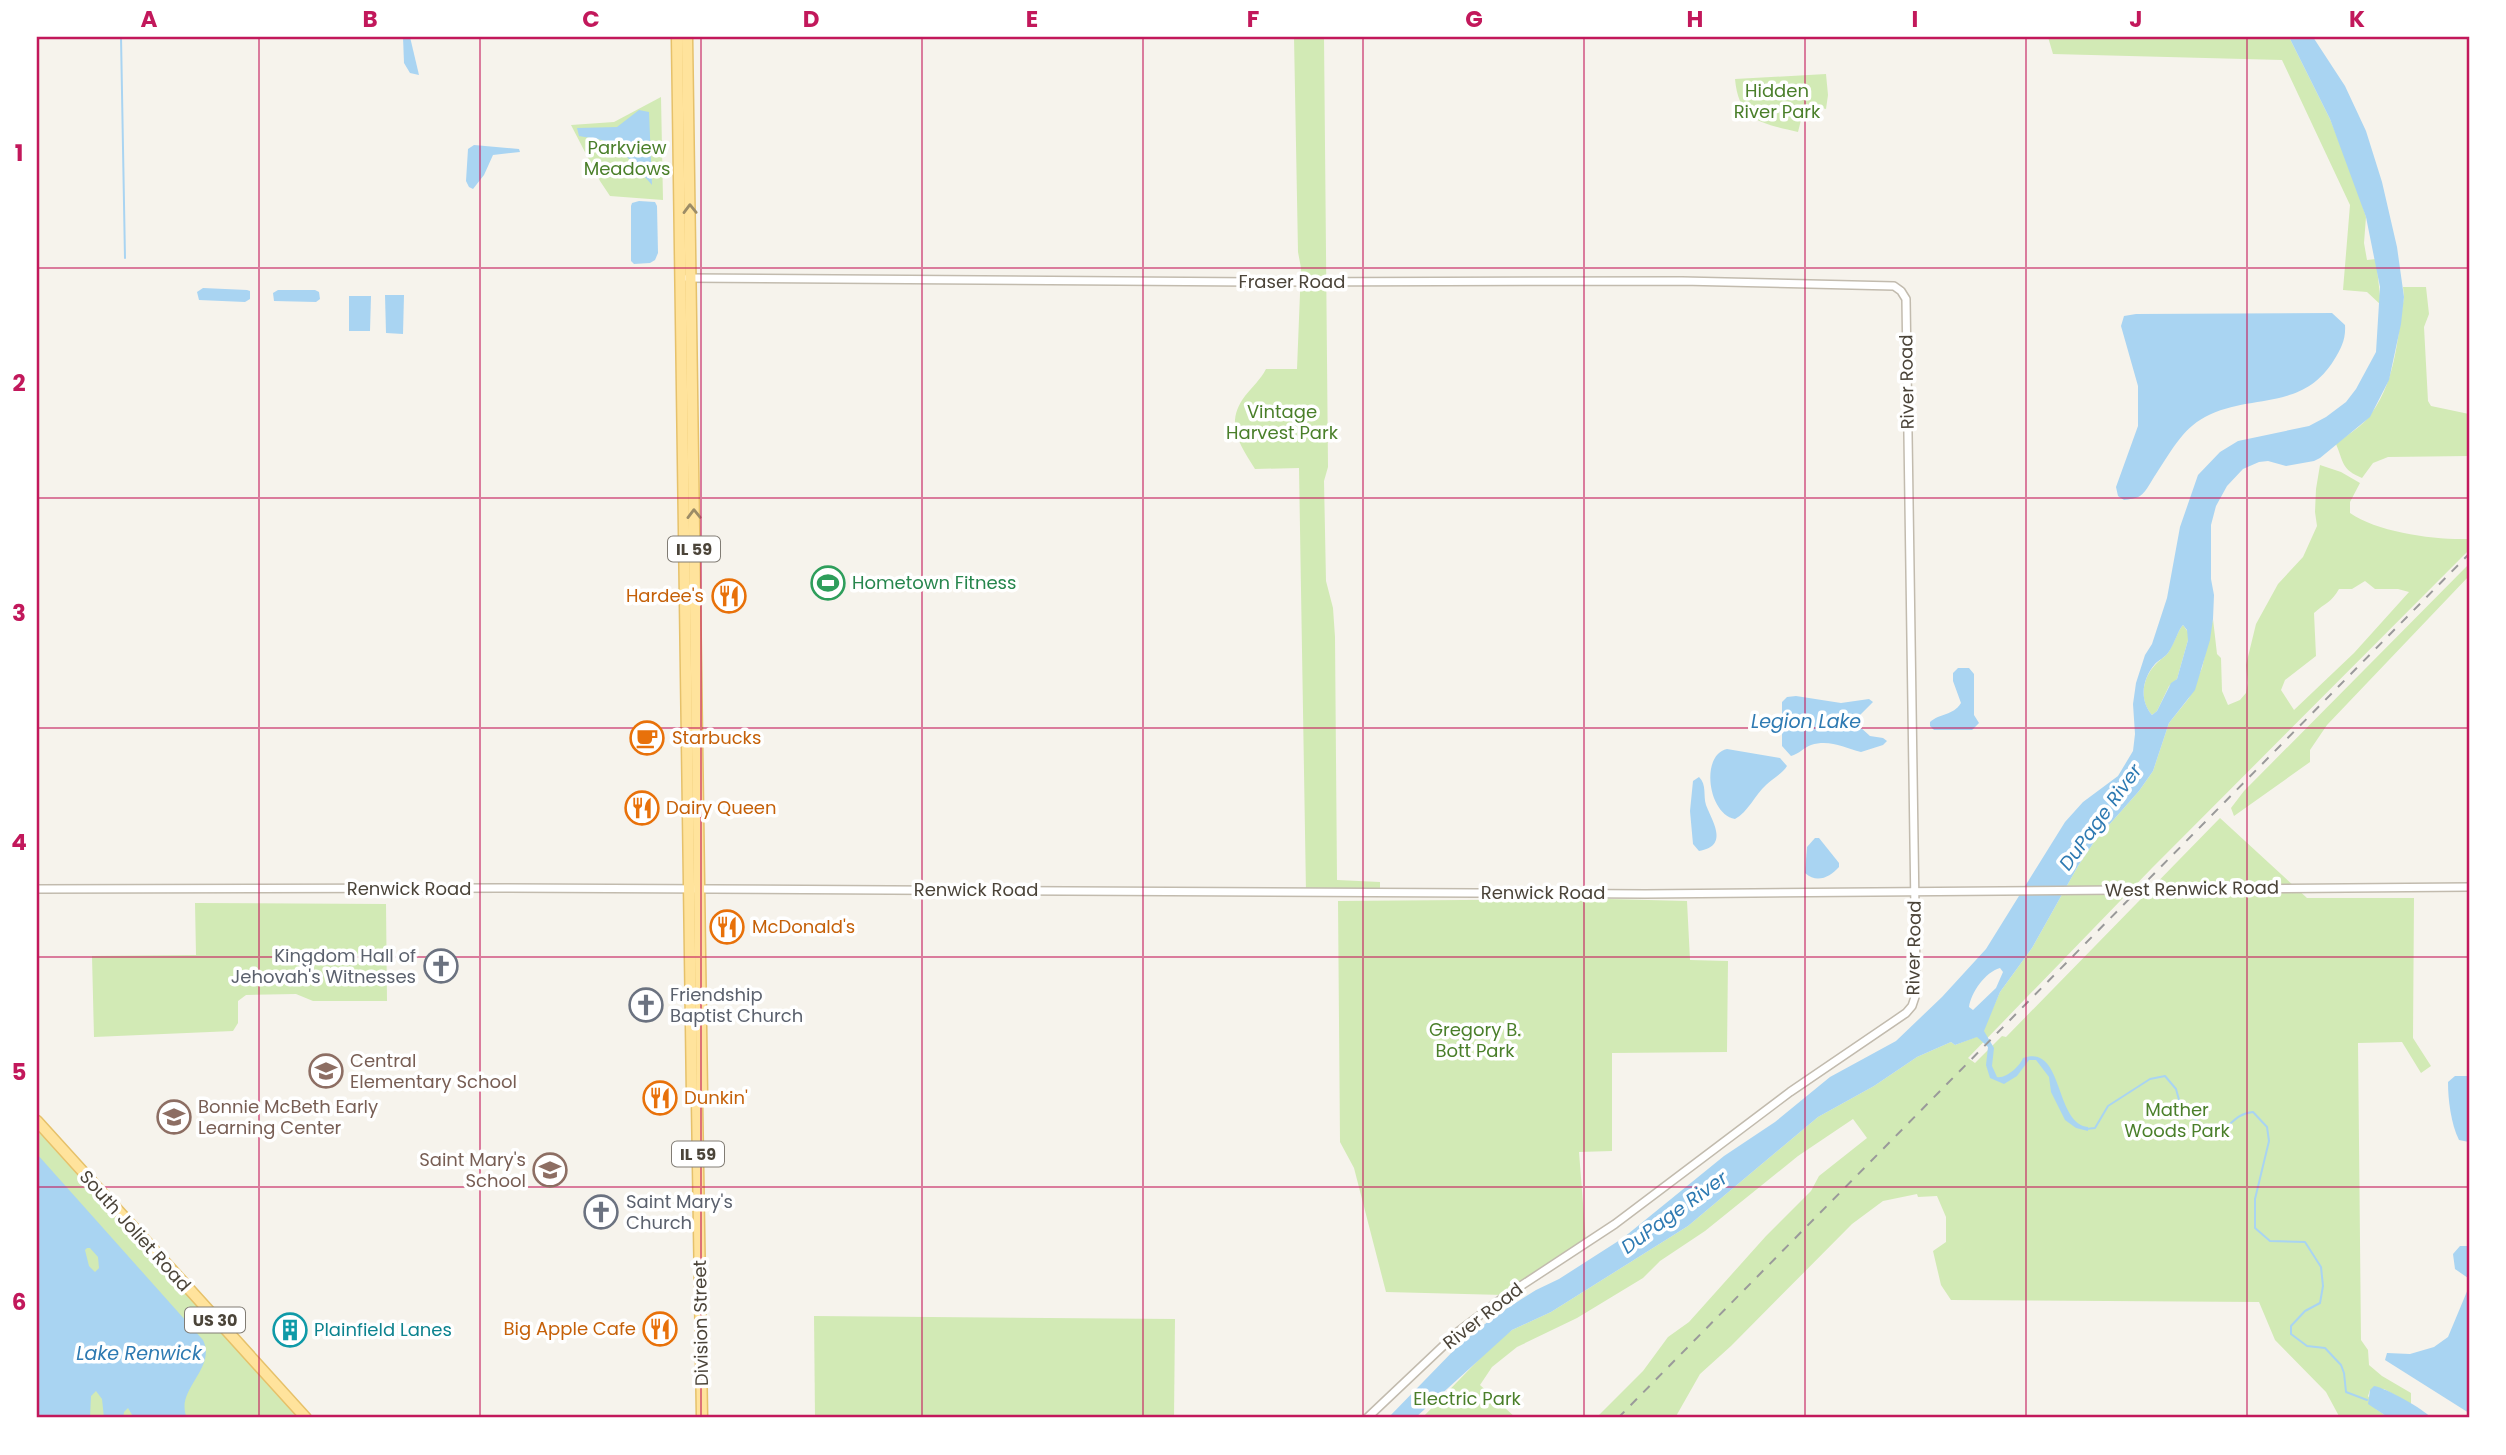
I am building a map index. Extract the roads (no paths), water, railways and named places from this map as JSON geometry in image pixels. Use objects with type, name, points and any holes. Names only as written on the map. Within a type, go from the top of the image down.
[{"type":"main road","name":"IL 59","points":[[677,37],[686,277]]},
{"type":"main road","name":"IL 59","points":[[687,37],[686,277],[694,890]]},
{"type":"main road","name":"Division Street","points":[[694,890],[692,1096],[697,1102],[702,1418]]},
{"type":"main road","name":"South Joliet Road","points":[[37,1121],[306,1418]]},
{"type":"street","name":"Fraser Road","points":[[686,277],[1255,282],[1682,281],[1894,286],[1901,291]]},
{"type":"street","name":"River Road","points":[[1367,1418],[1459,1331],[1504,1297],[1615,1224],[1790,1092],[1906,1013],[1912,1006],[1916,988],[1906,299],[1901,291]]},
{"type":"street","name":"West Renwick Road","points":[[1915,892],[2469,887]]},
{"type":"street","name":"Renwick Road","points":[[37,889],[1645,894],[1915,892]]},
{"type":"water","points":[[403,37],[410,37],[419,75],[410,73],[404,63]]},
{"type":"water","name":"DuPage River","points":[[2289,37],[2313,37],[2345,86],[2366,131],[2382,182],[2397,247],[2404,297],[2389,380],[2370,417],[2320,458],[2286,466],[2268,461],[2259,462],[2243,469],[2227,486],[2216,506],[2211,525],[2213,619],[2210,640],[2195,690],[2169,723],[2153,771],[2094,842],[2032,948],[2000,992],[1984,1031],[1994,1048],[1992,1066],[1997,1077],[2012,1071],[2023,1058],[2036,1056],[2046,1062],[2053,1072],[2069,1112],[2077,1122],[2088,1127],[2088,1131],[2076,1128],[2065,1120],[2051,1092],[2049,1077],[2036,1060],[2029,1060],[2017,1076],[2004,1084],[1990,1078],[1986,1065],[1988,1047],[1977,1037],[1955,1045],[1951,1042],[1917,1057],[1874,1086],[1818,1117],[1688,1226],[1551,1312],[1512,1330],[1415,1418],[1388,1418],[1459,1345],[1495,1316],[1623,1238],[1724,1156],[1775,1122],[1830,1077],[1896,1041],[1942,997],[1986,949],[2065,822],[2083,802],[2118,776],[2133,751],[2136,683],[2167,598],[2180,527],[2198,475],[2220,452],[2238,441],[2309,426],[2326,417],[2346,402],[2356,389],[2376,352],[2380,287],[2366,217],[2330,119]],"holes":[[[2183,625],[2187,630],[2188,640],[2177,679],[2171,683],[2157,711],[2152,715],[2144,696],[2147,676],[2155,664],[2168,653]],[[2000,968],[2003,972],[1996,988],[1973,1010],[1969,1007],[1976,990],[1984,978]]]},
{"type":"water","points":[[639,110],[649,112],[652,185],[620,149],[602,140],[579,136],[577,128],[617,127]]},
{"type":"water","points":[[474,145],[519,149],[520,152],[493,155],[484,175],[473,189],[466,181],[468,149]]},
{"type":"water","points":[[639,201],[655,202],[657,206],[658,253],[650,263],[634,264],[631,261],[631,206]]},
{"type":"water","points":[[203,288],[247,290],[250,291],[250,299],[245,302],[199,300],[197,292]]},
{"type":"water","points":[[278,290],[315,290],[319,292],[320,299],[316,302],[274,301],[273,293]]},
{"type":"water","points":[[385,295],[404,295],[403,334],[386,333]]},
{"type":"water","points":[[349,296],[371,296],[370,331],[349,331]]},
{"type":"water","points":[[2332,313],[2345,325],[2345,335],[2337,356],[2321,376],[2291,395],[2240,405],[2205,417],[2183,435],[2142,494],[2124,500],[2118,496],[2116,487],[2138,426],[2138,386],[2121,326],[2124,316]]},
{"type":"water","points":[[1958,668],[1969,668],[1974,674],[1974,715],[1979,723],[1972,730],[1934,730],[1930,722],[1954,710],[1961,703],[1953,681],[1953,673]]},
{"type":"water","name":"Legion Lake","points":[[1787,697],[1841,703],[1869,699],[1873,702],[1859,716],[1860,727],[1870,736],[1887,741],[1883,745],[1861,752],[1818,743],[1791,756],[1782,746],[1782,702]]},
{"type":"water","points":[[1727,749],[1780,758],[1787,766],[1735,819],[1726,815],[1719,807],[1711,784],[1713,762],[1718,754]]},
{"type":"water","points":[[1699,777],[1703,783],[1706,805],[1715,825],[1716,838],[1714,844],[1699,851],[1693,844],[1690,811],[1693,781]]},
{"type":"water","points":[[1815,838],[1819,838],[1839,863],[1839,867],[1832,874],[1819,879],[1805,873],[1807,847]]},
{"type":"water","points":[[2455,1076],[2469,1076],[2469,1142],[2459,1140],[2452,1119],[2448,1082]]},
{"type":"water","name":"Lake Renwick","points":[[37,1154],[203,1340],[206,1351],[201,1370],[186,1398],[187,1418],[134,1418],[128,1408],[123,1418],[104,1418],[102,1399],[96,1391],[91,1396],[90,1418],[37,1418]],"holes":[[[90,1248],[98,1257],[99,1268],[95,1272],[89,1266],[85,1250]]]},
{"type":"water","points":[[2460,1246],[2469,1246],[2469,1413],[2385,1360],[2387,1353],[2410,1354],[2434,1347],[2448,1337],[2468,1289],[2468,1278],[2455,1269],[2453,1254]]},
{"type":"water","points":[[2374,1386],[2404,1399],[2431,1418],[2389,1418],[2368,1404],[2370,1390]]},
{"type":"waterway","points":[[121,37],[125,258]]},
{"type":"waterway","points":[[2086,1129],[2095,1128],[2108,1106],[2150,1079],[2165,1076],[2176,1089],[2181,1107],[2212,1134],[2223,1130],[2240,1116],[2253,1112],[2267,1127],[2269,1141],[2255,1199],[2255,1228],[2270,1241],[2305,1242],[2321,1267],[2323,1286],[2320,1303],[2305,1311],[2291,1326],[2291,1334],[2307,1346],[2325,1348],[2341,1365],[2346,1392],[2367,1400]]},
{"type":"railway","points":[[1618,1418],[2469,554]]},
{"type":"place","name":"Hometown Fitness","points":[[828,583]]},
{"type":"place","name":"Hardee's","points":[[729,596]]},
{"type":"place","name":"Starbucks","points":[[647,738]]},
{"type":"place","name":"Dairy Queen","points":[[642,808]]},
{"type":"place","name":"McDonald's","points":[[727,927]]},
{"type":"place","name":"Kingdom Hall of Jehovah's Witnesses","points":[[441,966]]},
{"type":"place","name":"Friendship Baptist Church","points":[[646,1005]]},
{"type":"place","name":"Central Elementary School","points":[[326,1071]]},
{"type":"place","name":"Dunkin'","points":[[660,1098]]},
{"type":"place","name":"Bonnie McBeth Early Learning Center","points":[[174,1117]]},
{"type":"place","name":"Saint Mary's School","points":[[550,1170]]},
{"type":"place","name":"Saint Mary's Church","points":[[601,1212]]},
{"type":"place","name":"Big Apple Cafe","points":[[660,1329]]},
{"type":"place","name":"Plainfield Lanes","points":[[290,1330]]},
{"type":"park label","name":"Hidden River Park","points":[[1777,101]]},
{"type":"park label","name":"Parkview Meadows","points":[[627,158]]},
{"type":"park label","name":"Vintage Harvest Park","points":[[1282,422]]},
{"type":"park label","name":"Gregory B. Bott Park","points":[[1475,1040]]},
{"type":"park label","name":"Mather Woods Park","points":[[2177,1120]]},
{"type":"park label","name":"Electric Park","points":[[1467,1399]]}]
